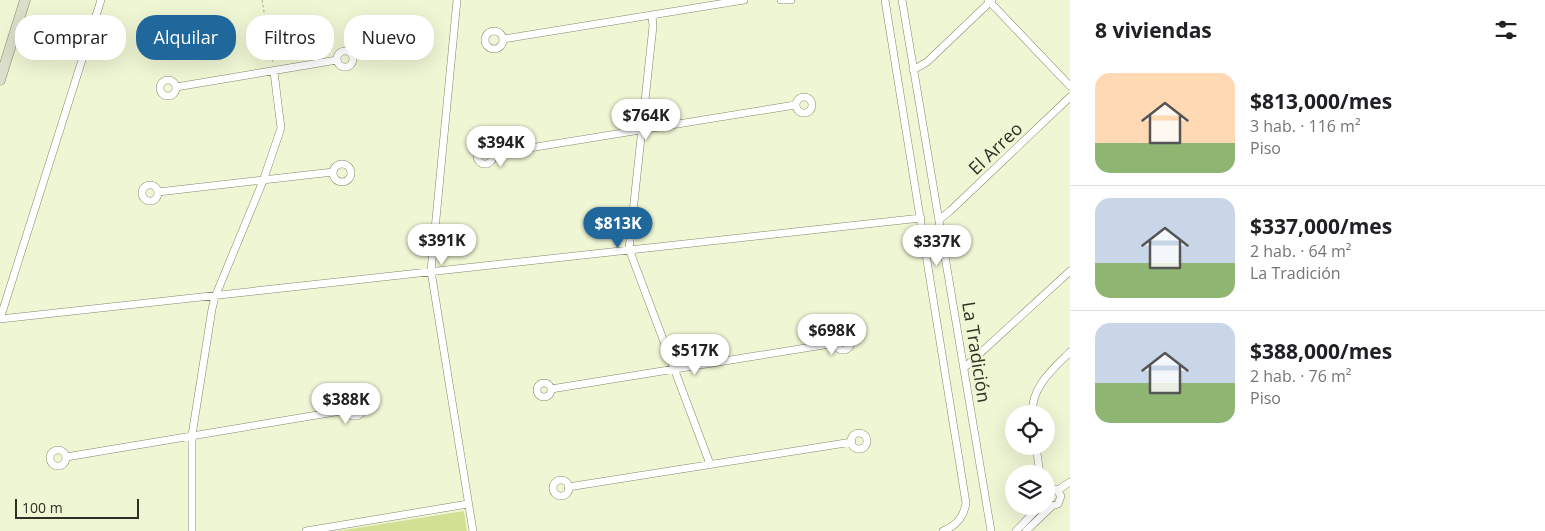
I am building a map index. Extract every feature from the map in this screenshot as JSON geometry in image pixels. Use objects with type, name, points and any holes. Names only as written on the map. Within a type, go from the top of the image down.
[{"type":"street","points":[[0,80],[25,0]]},
{"type":"street","points":[[101,0],[0,319],[215,297],[629,249],[921,218]]},
{"type":"street","points":[[457,0],[431,272],[473,531]]},
{"type":"street","points":[[503,39],[744,0]]},
{"type":"street","points":[[781,0],[791,0]]},
{"type":"street","points":[[885,0],[966,503],[964,514],[957,522],[943,531]]},
{"type":"street","name":"La Tradición","points":[[902,0],[991,531]]},
{"type":"street","points":[[913,70],[927,62],[990,1],[1070,86]]},
{"type":"street","points":[[652,16],[653,26],[629,249],[710,464]]},
{"type":"street","points":[[176,87],[337,60]]},
{"type":"street","points":[[192,531],[192,436],[215,297],[263,181],[281,128],[274,72]]},
{"type":"street","name":"El Arreo","points":[[940,219],[950,212],[1070,97]]},
{"type":"street","points":[[493,154],[795,105]]},
{"type":"street","points":[[158,192],[333,172]]},
{"type":"street","points":[[964,368],[1070,270]]},
{"type":"street","points":[[551,389],[836,342]]},
{"type":"street","points":[[1033,405],[1038,387],[1070,352]]},
{"type":"street","points":[[66,457],[347,410]]},
{"type":"street","points":[[568,487],[852,442]]},
{"type":"street","points":[[1055,504],[1058,504],[1059,493],[1070,482]]},
{"type":"street","points":[[1059,493],[1070,488]]},
{"type":"street","points":[[1055,490],[1059,493]]},
{"type":"street","points":[[306,531],[468,504]]},
{"type":"street","points":[[1016,531],[1031,515]]},
{"type":"street","points":[[1026,531],[1040,515]]},
{"type":"path","points":[[262,0],[274,72]]},
{"type":"green space","points":[[464,511],[467,531],[338,531]]}]
